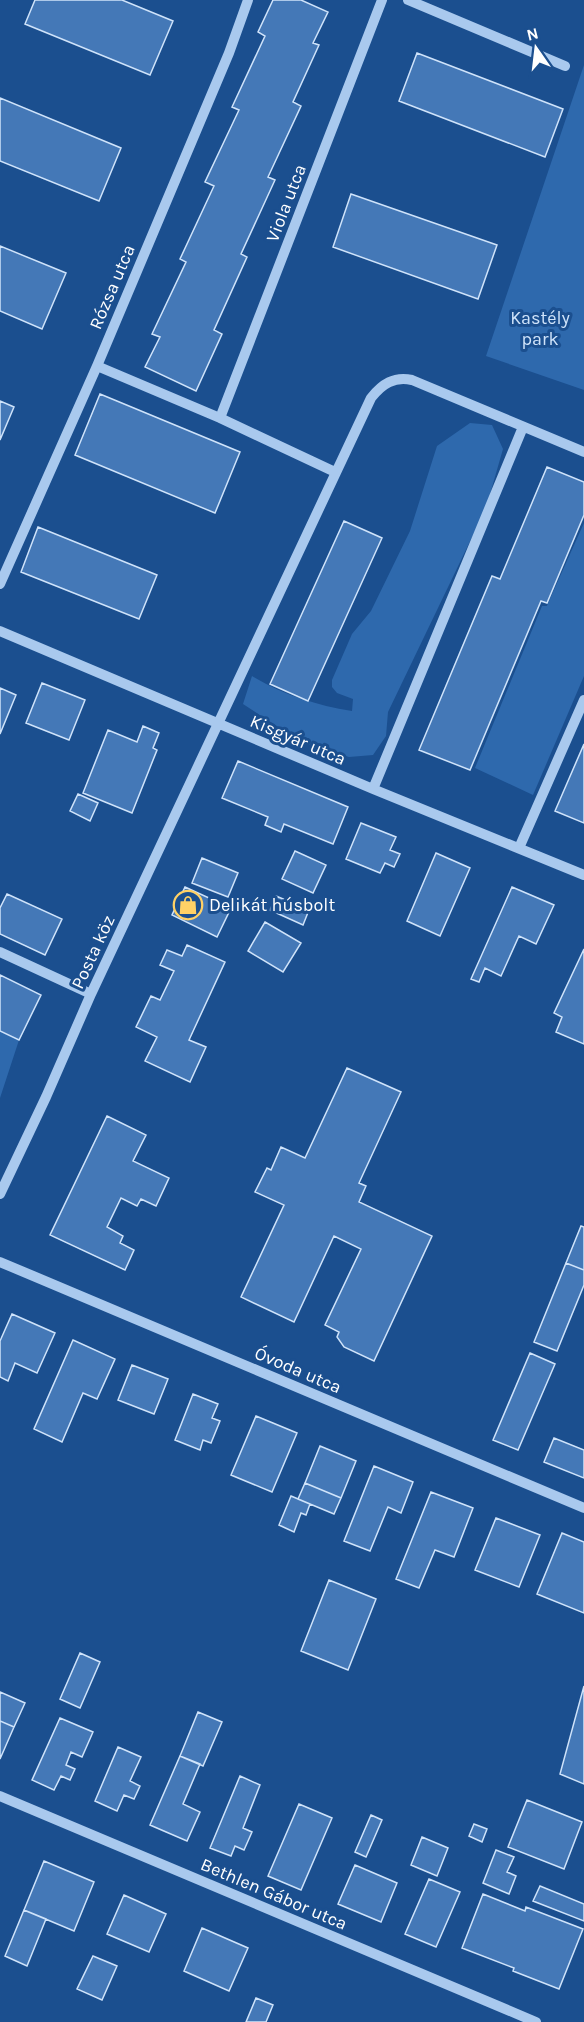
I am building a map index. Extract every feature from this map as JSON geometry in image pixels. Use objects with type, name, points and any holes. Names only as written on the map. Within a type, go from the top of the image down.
[{"type":"street","name":"Rózsa utca","points":[[0,584],[97,366],[229,53],[248,0]]},
{"type":"street","name":"Viola utca","points":[[220,418],[382,0]]},
{"type":"street","points":[[408,0],[565,66]]},
{"type":"street","points":[[97,366],[220,418],[335,472]]},
{"type":"street","name":"Posta köz","points":[[0,1194],[91,994],[371,398],[382,386],[404,378],[419,382],[584,452]]},
{"type":"street","points":[[373,789],[523,427]]},
{"type":"street","name":"Kisgyár utca","points":[[0,631],[217,724],[584,875]]},
{"type":"street","points":[[519,848],[584,700]]},
{"type":"street","points":[[0,952],[91,994]]},
{"type":"street","name":"Óvoda utca","points":[[0,1262],[584,1508]]},
{"type":"street","name":"Bethlen Gábor utca","points":[[0,1796],[536,2022]]},
{"type":"green space","name":"Kastély park","points":[[584,65],[584,390],[486,356]]},
{"type":"green space","points":[[470,423],[492,425],[503,449],[486,508],[388,712],[386,736],[373,755],[349,757],[303,743],[243,704],[252,676],[276,689],[300,698],[352,711],[353,699],[337,693],[332,687],[332,680],[352,634],[371,611],[410,531],[437,446]]},
{"type":"green space","points":[[584,523],[584,676],[533,795],[475,768],[542,606],[547,606]]},
{"type":"green space","points":[[0,1031],[19,1040],[0,1098]]},
{"type":"building","points":[[35,0],[122,0],[173,21],[150,75],[25,24]]},
{"type":"building","points":[[273,0],[301,0],[328,12],[313,43],[319,45],[293,102],[301,106],[268,177],[275,180],[241,254],[247,257],[214,330],[222,334],[196,391],[145,367],[160,337],[152,334],[186,262],[180,259],[214,186],[205,182],[239,110],[232,107],[265,36],[258,32]]},
{"type":"building","points":[[417,53],[563,109],[545,157],[399,101]]},
{"type":"building","points":[[0,98],[121,148],[99,201],[0,161]]},
{"type":"building","points":[[351,194],[497,245],[478,299],[333,247]]},
{"type":"building","points":[[0,246],[66,273],[42,329],[0,311]]},
{"type":"building","points":[[100,394],[240,452],[215,513],[75,455]]},
{"type":"building","points":[[0,401],[14,407],[0,440]]},
{"type":"building","points":[[547,467],[584,482],[584,515],[547,603],[541,601],[470,770],[419,750],[492,576],[500,579]]},
{"type":"building","points":[[344,521],[382,538],[308,701],[270,684]]},
{"type":"building","points":[[38,527],[157,575],[139,619],[21,572]]},
{"type":"building","points":[[42,683],[85,700],[69,740],[26,723]]},
{"type":"building","points":[[0,688],[16,695],[0,734]]},
{"type":"building","points":[[143,726],[159,733],[153,748],[157,750],[132,813],[83,793],[108,730],[137,742]]},
{"type":"building","points":[[584,744],[584,823],[555,811]]},
{"type":"building","points":[[238,761],[348,807],[333,844],[284,824],[281,832],[265,825],[268,817],[222,798]]},
{"type":"building","points":[[78,794],[98,803],[90,821],[70,811]]},
{"type":"building","points":[[361,823],[396,837],[390,850],[400,854],[394,867],[385,863],[380,873],[346,859]]},
{"type":"building","points":[[295,851],[326,865],[313,893],[282,879]]},
{"type":"building","points":[[436,853],[470,868],[440,936],[407,921]]},
{"type":"building","points":[[202,858],[238,873],[228,897],[192,883]]},
{"type":"building","points":[[185,887],[231,908],[217,937],[172,915]]},
{"type":"building","points":[[512,887],[554,905],[536,944],[519,936],[501,976],[485,968],[479,982],[471,979]]},
{"type":"building","points":[[7,894],[62,919],[45,955],[0,934],[0,908]]},
{"type":"building","points":[[276,896],[309,910],[303,925],[270,910]]},
{"type":"building","points":[[265,922],[301,943],[283,972],[248,951]]},
{"type":"building","points":[[187,945],[225,962],[189,1040],[206,1047],[190,1082],[145,1061],[157,1037],[136,1027],[151,996],[160,1000],[174,971],[160,965],[167,950],[182,956]]},
{"type":"building","points":[[584,949],[584,1044],[556,1032],[562,1017],[554,1013]]},
{"type":"building","points":[[0,975],[41,995],[19,1040],[0,1031]]},
{"type":"building","points":[[347,1068],[401,1092],[359,1183],[366,1186],[359,1202],[432,1236],[374,1361],[344,1347],[337,1337],[339,1332],[325,1325],[361,1249],[334,1236],[294,1322],[241,1297],[284,1205],[255,1192],[267,1168],[271,1170],[281,1147],[305,1158]]},
{"type":"building","points":[[107,1116],[146,1135],[133,1161],[169,1178],[156,1206],[141,1199],[137,1206],[121,1198],[107,1227],[123,1236],[120,1243],[134,1250],[125,1270],[50,1235]]},
{"type":"building","points":[[581,1226],[584,1227],[584,1270],[566,1263]]},
{"type":"building","points":[[566,1263],[584,1270],[584,1285],[557,1351],[534,1342]]},
{"type":"building","points":[[12,1314],[55,1333],[37,1373],[15,1363],[8,1381],[0,1377],[0,1341]]},
{"type":"building","points":[[73,1340],[115,1359],[97,1399],[83,1393],[62,1442],[34,1429]]},
{"type":"building","points":[[530,1353],[555,1364],[518,1450],[493,1440]]},
{"type":"building","points":[[132,1365],[168,1379],[154,1414],[118,1400]]},
{"type":"building","points":[[193,1394],[218,1404],[212,1418],[220,1421],[211,1443],[203,1440],[200,1450],[175,1440]]},
{"type":"building","points":[[256,1416],[297,1433],[272,1492],[231,1475]]},
{"type":"building","points":[[554,1438],[584,1450],[584,1478],[544,1462]]},
{"type":"building","points":[[320,1446],[356,1461],[341,1498],[305,1483]]},
{"type":"building","points":[[374,1466],[413,1482],[401,1513],[388,1507],[370,1551],[344,1541]]},
{"type":"building","points":[[305,1483],[341,1498],[334,1514],[298,1499]]},
{"type":"building","points":[[431,1492],[473,1508],[454,1557],[435,1550],[419,1588],[396,1579]]},
{"type":"building","points":[[291,1496],[310,1504],[306,1515],[301,1513],[294,1532],[279,1525]]},
{"type":"building","points":[[496,1518],[540,1535],[519,1587],[475,1570]]},
{"type":"building","points":[[562,1533],[584,1542],[584,1613],[537,1594]]},
{"type":"building","points":[[329,1580],[376,1599],[348,1670],[301,1651]]},
{"type":"building","points":[[80,1653],[100,1662],[80,1708],[60,1699]]},
{"type":"building","points":[[584,1686],[584,1784],[560,1774]]},
{"type":"building","points":[[0,1692],[25,1703],[14,1727],[0,1721]]},
{"type":"building","points":[[198,1712],[222,1722],[203,1766],[180,1756]]},
{"type":"building","points":[[60,1718],[93,1732],[82,1757],[71,1752],[66,1765],[75,1769],[70,1780],[61,1776],[54,1790],[32,1780]]},
{"type":"building","points":[[0,1721],[14,1727],[0,1759]]},
{"type":"building","points":[[118,1747],[141,1757],[130,1781],[140,1786],[134,1799],[124,1795],[117,1811],[95,1801]]},
{"type":"building","points":[[180,1756],[200,1764],[183,1804],[200,1812],[187,1841],[150,1825]]},
{"type":"building","points":[[240,1776],[260,1785],[243,1828],[252,1832],[244,1850],[235,1846],[231,1856],[210,1848]]},
{"type":"building","points":[[527,1800],[582,1822],[564,1869],[508,1847]]},
{"type":"building","points":[[299,1804],[332,1818],[301,1890],[268,1876]]},
{"type":"building","points":[[371,1815],[382,1820],[366,1857],[355,1852]]},
{"type":"building","points":[[474,1824],[487,1829],[482,1842],[469,1836]]},
{"type":"building","points":[[422,1837],[448,1848],[437,1876],[411,1865]]},
{"type":"building","points":[[496,1850],[514,1857],[507,1872],[516,1876],[509,1894],[483,1883]]},
{"type":"building","points":[[44,1861],[94,1882],[74,1931],[24,1910]]},
{"type":"building","points":[[355,1865],[397,1883],[381,1922],[338,1904]]},
{"type":"building","points":[[429,1879],[460,1892],[436,1947],[405,1934]]},
{"type":"building","points":[[540,1886],[584,1904],[584,1921],[533,1901]]},
{"type":"building","points":[[483,1894],[525,1911],[526,1907],[583,1929],[559,1989],[513,1971],[514,1968],[462,1948]]},
{"type":"building","points":[[124,1895],[166,1914],[149,1952],[107,1934]]},
{"type":"building","points":[[24,1910],[46,1919],[27,1966],[5,1956]]},
{"type":"building","points":[[202,1928],[248,1948],[229,1991],[184,1971]]},
{"type":"building","points":[[93,1956],[117,1966],[102,2000],[77,1989]]},
{"type":"building","points":[[256,1998],[273,2005],[266,2022],[246,2022]]},
{"type":"place","name":"Delikát húsbolt","points":[[188,905]]}]
